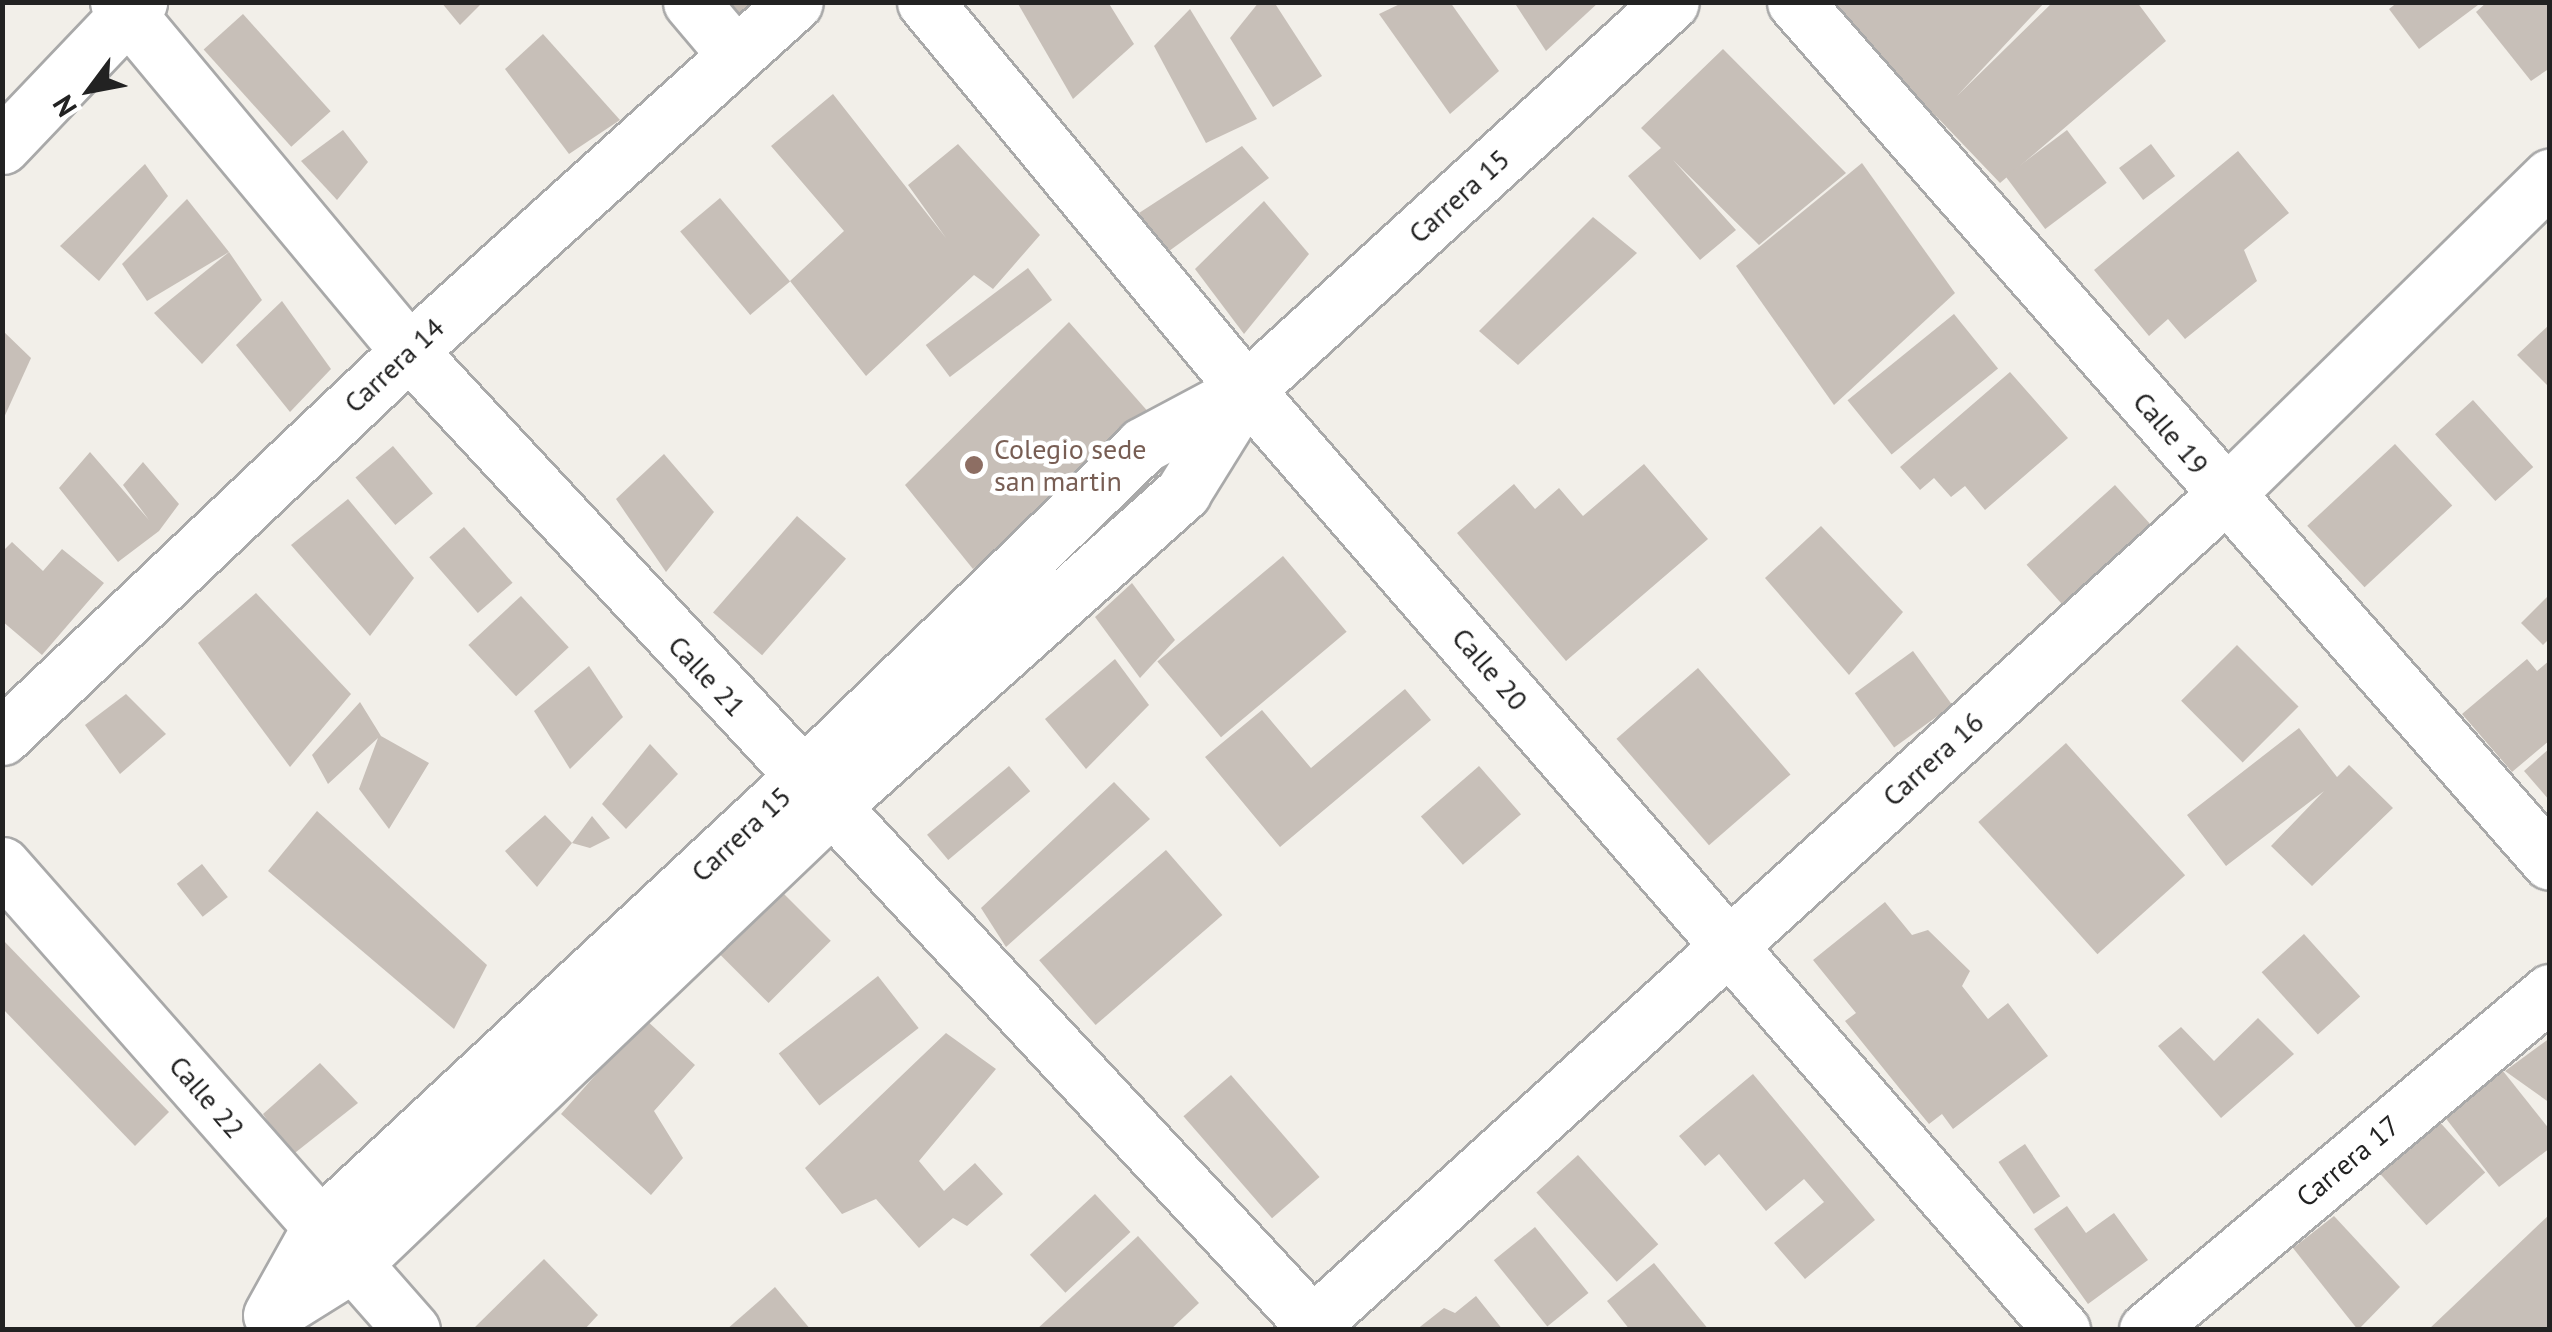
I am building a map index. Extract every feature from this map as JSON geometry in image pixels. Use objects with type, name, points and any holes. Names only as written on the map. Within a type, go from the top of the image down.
[{"type":"street","points":[[691,2],[735,54]]},
{"type":"street","name":"Carrera 14","points":[[2,737],[409,350],[795,2]]},
{"type":"street","name":"Calle 20","points":[[925,2],[1246,390],[1730,942],[2062,1330]]},
{"type":"street","name":"Carrera 15","points":[[264,1322],[337,1244],[815,793],[1184,492],[1246,390],[1671,2]]},
{"type":"street","name":"Calle 19","points":[[1794,2],[2550,862]]},
{"type":"street","points":[[2,146],[128,6]]},
{"type":"street","name":"Calle 21","points":[[128,6],[409,350],[1312,1328]]},
{"type":"street","name":"Carrera 16","points":[[1312,1328],[1730,942],[2225,494],[2550,177]]},
{"type":"street","name":"Calle 22","points":[[2,865],[412,1330]]},
{"type":"street","name":"Carrera 17","points":[[2146,1330],[2550,992]]},
{"type":"building","points":[[441,2],[483,2],[460,25]]},
{"type":"building","points":[[713,2],[752,2],[730,23]]},
{"type":"building","points":[[1017,2],[1108,2],[1134,44],[1073,99]]},
{"type":"building","points":[[1259,2],[1274,2],[1322,76],[1273,107],[1230,38]]},
{"type":"building","points":[[1404,2],[1450,2],[1499,71],[1450,114],[1379,14]]},
{"type":"building","points":[[1514,2],[1599,2],[1546,51]]},
{"type":"building","points":[[1828,2],[2045,2],[1957,96],[2053,2],[2137,2],[2166,41],[2000,183],[1936,116],[1928,123]]},
{"type":"building","points":[[2398,2],[2482,2],[2419,49],[2389,9]]},
{"type":"building","points":[[2487,2],[2550,2],[2550,68],[2531,81],[2476,12]]},
{"type":"building","points":[[1190,9],[1257,119],[1206,143],[1154,46]]},
{"type":"building","points":[[243,14],[331,111],[291,147],[204,49]]},
{"type":"building","points":[[543,34],[620,120],[569,154],[505,69]]},
{"type":"building","points":[[1723,49],[1846,173],[1759,245],[1673,160],[1736,230],[1700,260],[1628,176],[1661,148],[1641,128]]},
{"type":"building","points":[[833,94],[946,238],[908,185],[958,144],[1040,235],[993,289],[974,275],[866,376],[790,281],[844,231],[771,146]]},
{"type":"building","points":[[343,130],[368,162],[337,200],[301,161]]},
{"type":"building","points":[[2067,130],[2107,183],[2045,229],[2006,176]]},
{"type":"building","points":[[2151,144],[2175,176],[2143,200],[2119,168]]},
{"type":"building","points":[[1242,146],[1269,178],[1165,254],[1139,213]]},
{"type":"building","points":[[2238,151],[2289,213],[2244,250],[2257,281],[2185,339],[2168,319],[2149,336],[2094,270]]},
{"type":"building","points":[[1862,163],[1955,293],[1834,405],[1736,266]]},
{"type":"building","points":[[145,164],[168,196],[99,281],[60,246]]},
{"type":"building","points":[[720,198],[790,281],[750,315],[680,231]]},
{"type":"building","points":[[187,199],[229,252],[147,301],[122,264]]},
{"type":"building","points":[[1264,201],[1309,254],[1244,334],[1195,269]]},
{"type":"building","points":[[1593,217],[1637,253],[1518,365],[1479,331]]},
{"type":"building","points":[[229,252],[262,300],[202,364],[154,313]]},
{"type":"building","points":[[1028,268],[1052,300],[950,377],[926,345]]},
{"type":"building","points":[[282,301],[331,369],[290,412],[236,345]]},
{"type":"building","points":[[1954,314],[1998,368],[1892,455],[1848,400]]},
{"type":"building","points":[[1069,322],[1158,423],[973,569],[905,485]]},
{"type":"building","points":[[2550,324],[2550,388],[2517,355]]},
{"type":"building","points":[[2,330],[31,358],[2,422]]},
{"type":"building","points":[[2010,372],[2068,438],[1985,510],[1965,486],[1951,497],[1934,478],[1920,490],[1900,467]]},
{"type":"building","points":[[2473,400],[2533,467],[2495,501],[2435,434]]},
{"type":"building","points":[[2395,444],[2452,505],[2365,587],[2307,526]]},
{"type":"building","points":[[393,446],[433,493],[395,525],[355,477]]},
{"type":"building","points":[[90,452],[149,520],[123,485],[143,462],[179,504],[159,531],[118,562],[59,488]]},
{"type":"building","points":[[664,454],[714,512],[666,572],[616,499]]},
{"type":"building","points":[[1644,464],[1708,539],[1566,661],[1457,533],[1514,484],[1535,509],[1559,488],[1583,516]]},
{"type":"building","points":[[2115,485],[2162,537],[2073,617],[2027,565]]},
{"type":"building","points":[[348,499],[414,578],[370,636],[291,545]]},
{"type":"building","points":[[797,516],[846,559],[762,655],[713,613]]},
{"type":"building","points":[[1821,526],[1903,612],[1849,675],[1765,578]]},
{"type":"building","points":[[464,527],[513,583],[478,613],[429,557]]},
{"type":"building","points":[[12,542],[43,571],[62,549],[104,583],[42,655],[2,621],[2,552]]},
{"type":"building","points":[[1283,556],[1347,632],[1221,737],[1157,661]]},
{"type":"building","points":[[1132,583],[1175,640],[1140,678],[1095,617]]},
{"type":"building","points":[[256,593],[351,694],[290,767],[198,643]]},
{"type":"building","points":[[2550,594],[2550,638],[2543,645],[2521,623]]},
{"type":"building","points":[[521,596],[569,647],[516,696],[468,645]]},
{"type":"building","points":[[2237,645],[2299,707],[2243,762],[2181,701]]},
{"type":"building","points":[[1913,651],[1952,705],[1894,748],[1855,693]]},
{"type":"building","points":[[1115,659],[1149,705],[1086,769],[1045,719]]},
{"type":"building","points":[[2527,659],[2537,671],[2550,660],[2550,740],[2512,772],[2462,714]]},
{"type":"building","points":[[589,666],[623,717],[570,769],[534,711]]},
{"type":"building","points":[[1698,668],[1791,774],[1709,845],[1616,739]]},
{"type":"building","points":[[1405,689],[1431,720],[1280,847],[1205,757],[1262,710],[1311,768]]},
{"type":"building","points":[[126,694],[166,734],[120,774],[85,725]]},
{"type":"building","points":[[360,702],[381,736],[429,763],[389,829],[359,789],[378,738],[328,784],[312,755]]},
{"type":"building","points":[[2299,728],[2337,777],[2349,765],[2393,808],[2312,886],[2271,846],[2324,791],[2226,866],[2187,815]]},
{"type":"building","points":[[2066,743],[2185,875],[2097,954],[1978,822]]},
{"type":"building","points":[[650,744],[678,774],[626,829],[602,804]]},
{"type":"building","points":[[2550,748],[2550,801],[2524,771]]},
{"type":"building","points":[[1009,766],[1030,791],[948,860],[927,835]]},
{"type":"building","points":[[1479,766],[1521,814],[1463,865],[1421,817]]},
{"type":"building","points":[[1114,782],[1150,819],[1006,947],[981,908]]},
{"type":"building","points":[[317,811],[487,965],[454,1029],[268,871]]},
{"type":"building","points":[[545,815],[572,843],[537,887],[505,851]]},
{"type":"building","points":[[592,816],[610,838],[590,848],[572,843]]},
{"type":"building","points":[[1166,850],[1222,915],[1096,1025],[1039,960]]},
{"type":"building","points":[[202,864],[228,897],[203,917],[177,884]]},
{"type":"building","points":[[782,892],[831,941],[769,1003],[720,954]]},
{"type":"building","points":[[1885,902],[1912,935],[1928,930],[1970,971],[1962,986],[1988,1019],[2008,1003],[2048,1056],[1953,1129],[1942,1114],[1929,1124],[1900,1089],[1845,1021],[1856,1013],[1813,960]]},
{"type":"building","points":[[2304,934],[2360,996],[2318,1035],[2262,972]]},
{"type":"building","points":[[2,939],[169,1112],[135,1146],[2,1008]]},
{"type":"building","points":[[878,976],[919,1028],[819,1106],[779,1054]]},
{"type":"building","points":[[2258,1018],[2294,1054],[2221,1118],[2158,1046],[2181,1027],[2214,1061]]},
{"type":"building","points":[[645,1019],[695,1065],[654,1111],[683,1158],[651,1195],[561,1114]]},
{"type":"building","points":[[946,1033],[996,1069],[919,1161],[944,1191],[975,1163],[1003,1194],[967,1226],[953,1218],[919,1248],[876,1199],[842,1214],[805,1168]]},
{"type":"building","points":[[2550,1038],[2550,1103],[2505,1071]]},
{"type":"building","points":[[320,1063],[358,1103],[291,1156],[263,1114]]},
{"type":"building","points":[[2503,1071],[2550,1130],[2550,1148],[2499,1187],[2444,1116]]},
{"type":"building","points":[[1753,1074],[1875,1220],[1805,1279],[1774,1243],[1824,1202],[1804,1179],[1766,1211],[1719,1154],[1705,1166],[1679,1136]]},
{"type":"building","points":[[1231,1075],[1320,1177],[1272,1218],[1183,1116]]},
{"type":"building","points":[[2437,1119],[2485,1173],[2426,1225],[2378,1172]]},
{"type":"building","points":[[2025,1144],[2060,1196],[2034,1214],[1998,1162]]},
{"type":"building","points":[[1578,1155],[1658,1244],[1617,1282],[1536,1192]]},
{"type":"building","points":[[1095,1194],[1130,1232],[1065,1293],[1030,1255]]},
{"type":"building","points":[[2067,1206],[2086,1233],[2114,1213],[2148,1260],[2088,1304],[2034,1229]]},
{"type":"building","points":[[2550,1214],[2550,1330],[2428,1330]]},
{"type":"building","points":[[2334,1216],[2400,1287],[2358,1330],[2293,1248]]},
{"type":"building","points":[[1535,1227],[1588,1293],[1547,1326],[1494,1260]]},
{"type":"building","points":[[1138,1236],[1199,1303],[1170,1330],[1036,1330]]},
{"type":"building","points":[[544,1259],[598,1315],[584,1330],[472,1330]]},
{"type":"building","points":[[1654,1263],[1709,1330],[1630,1330],[1607,1301]]},
{"type":"building","points":[[775,1287],[811,1330],[726,1330]]},
{"type":"building","points":[[1476,1296],[1503,1330],[1416,1330],[1444,1308],[1455,1313]]},
{"type":"place","name":"Colegio sede san martin","points":[[974,465]]}]
